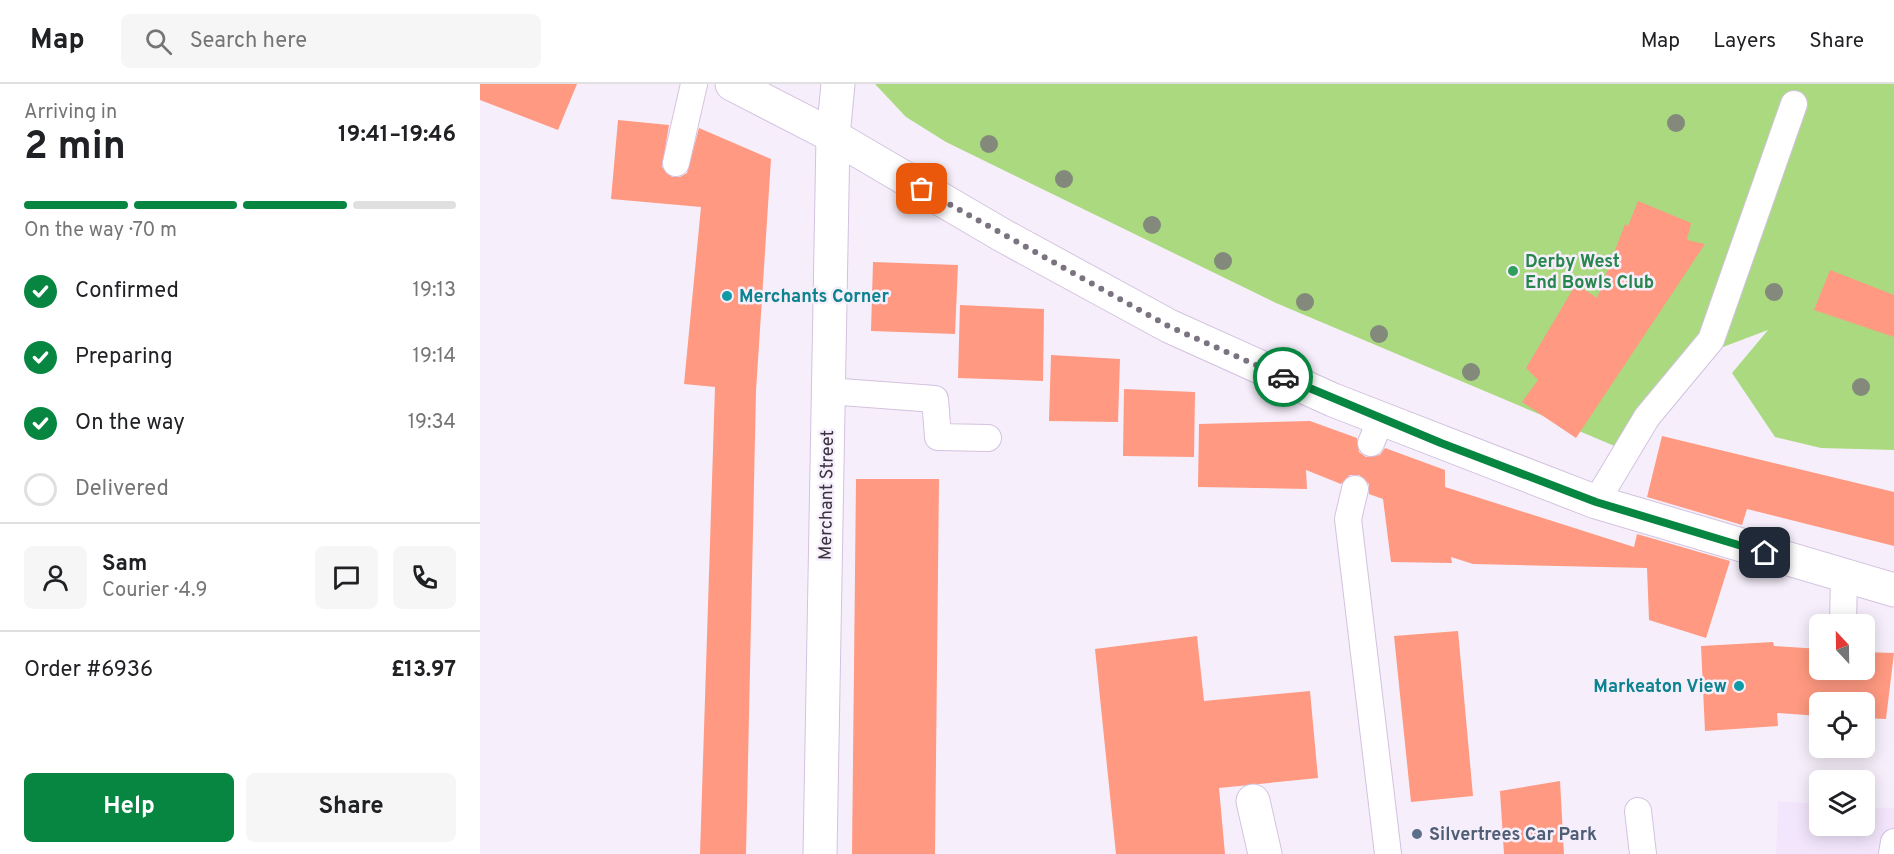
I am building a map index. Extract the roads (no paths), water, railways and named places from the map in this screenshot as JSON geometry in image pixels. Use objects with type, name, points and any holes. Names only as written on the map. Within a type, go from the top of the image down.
[{"type":"street","points":[[732,84],[832,136],[1002,235],[1168,326],[1376,431],[1596,502],[1894,590]]},
{"type":"street","name":"Merchant Street","points":[[820,854],[832,136],[838,84]]},
{"type":"street","points":[[1253,801],[1265,854]]},
{"type":"lane","points":[[676,163],[694,84]]},
{"type":"lane","points":[[1596,502],[1647,417],[1711,340],[1794,104]]},
{"type":"lane","points":[[828,391],[935,399],[938,437],[988,438]]},
{"type":"lane","points":[[1355,489],[1348,519],[1388,854]]},
{"type":"lane","points":[[1842,614],[1844,576]]},
{"type":"lane","points":[[1638,811],[1643,854]]},
{"type":"lane","points":[[1892,854],[1894,842]]},
{"type":"place","name":"Derby West End Bowls Club","points":[[1513,271]]},
{"type":"place","name":"Merchants Corner","points":[[727,296]]},
{"type":"place","name":"Markeaton View","points":[[1739,686]]},
{"type":"place","name":"Silvertrees Car Park","points":[[1417,834]]}]
